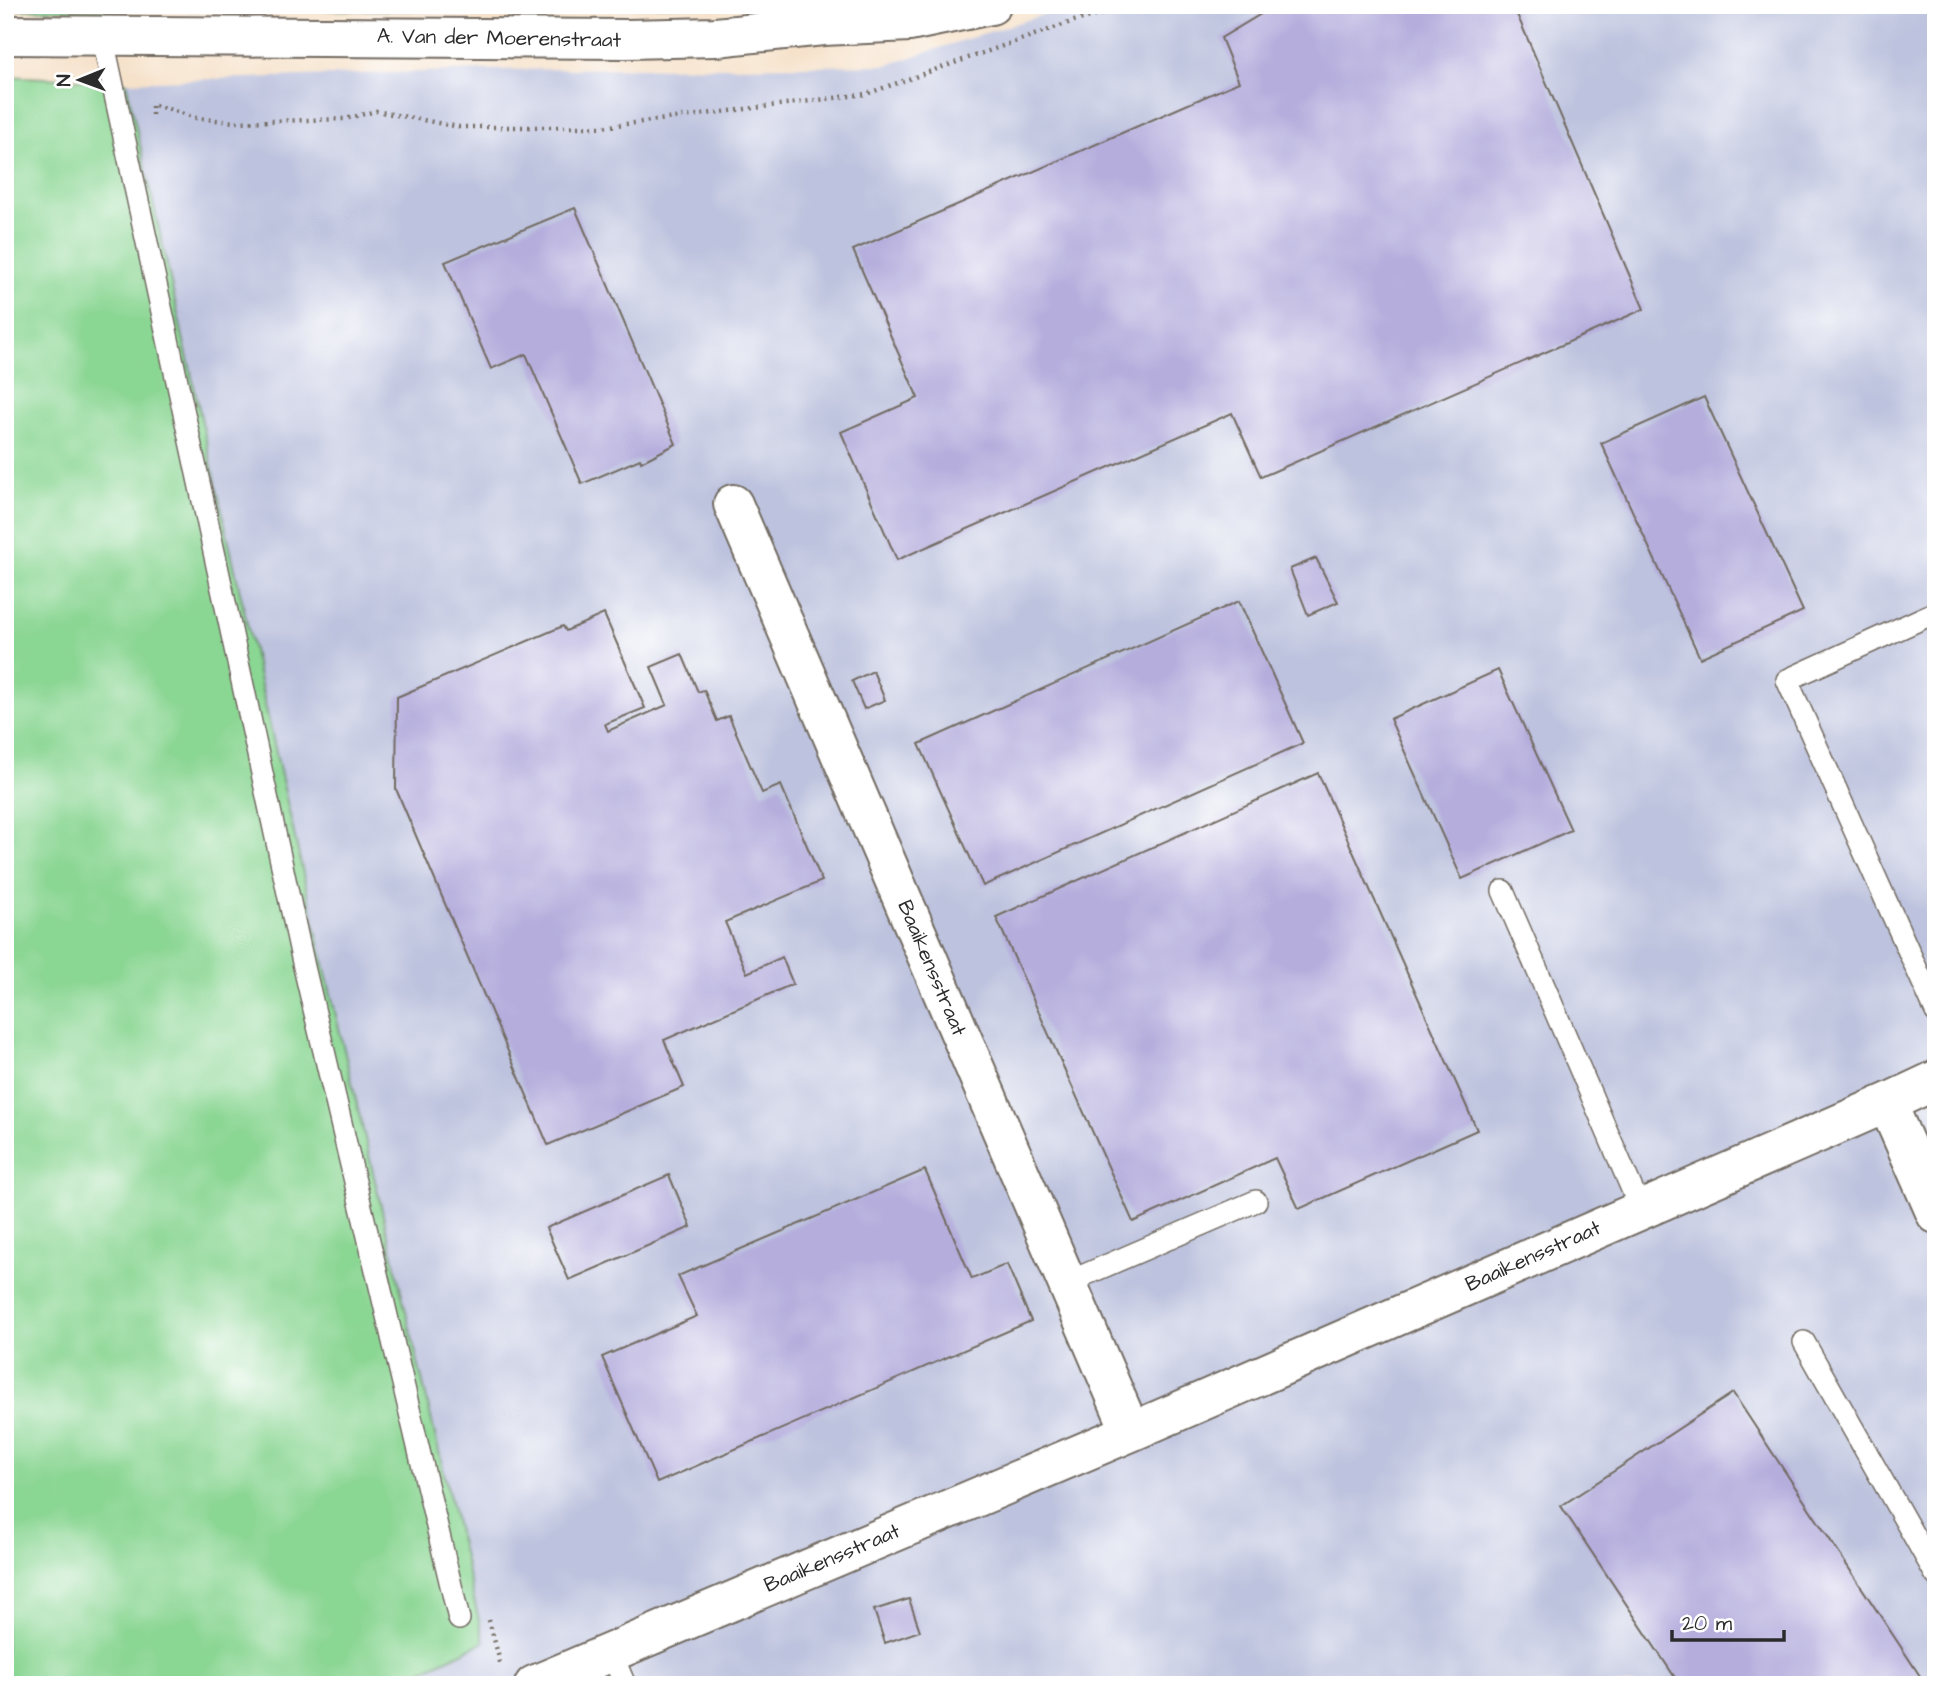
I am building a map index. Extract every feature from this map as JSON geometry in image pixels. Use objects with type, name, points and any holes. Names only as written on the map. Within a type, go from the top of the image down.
[{"type":"street","name":"A. Van der Moerenstraat","points":[[5,35],[627,39],[716,37],[823,26],[910,22],[991,5]]},
{"type":"street","name":"Baaikensstraat","points":[[733,504],[1131,1432]]},
{"type":"street","name":"Baaikensstraat","points":[[534,1685],[618,1668],[1131,1432],[1936,1080]]},
{"type":"street","points":[[1887,1103],[1936,1214]]},
{"type":"lane","points":[[102,35],[304,967],[459,1619]]},
{"type":"lane","points":[[1936,612],[1787,680],[1936,1012]]},
{"type":"lane","points":[[1503,891],[1641,1210]]},
{"type":"lane","points":[[1066,1283],[1256,1201]]},
{"type":"lane","points":[[1804,1342],[1936,1575]]},
{"type":"path","points":[[152,104],[196,118],[235,122],[345,119],[376,111],[458,127],[602,127],[866,94],[1074,21],[1140,5]]},
{"type":"shaded area","points":[[1073,5],[1936,5],[1936,1685],[391,1685],[484,1642],[312,914],[126,82],[480,70],[887,65]]},
{"type":"green space","points":[[5,5],[708,5],[390,10],[5,10]]},
{"type":"green space","points":[[5,76],[126,82],[312,914],[484,1642],[391,1685],[5,1685]]},
{"type":"building","points":[[1276,5],[1513,5],[1644,309],[1261,477],[1232,413],[897,560],[841,432],[918,398],[853,250],[1239,82],[1221,38]]},
{"type":"building","points":[[575,208],[676,444],[641,462],[640,459],[582,484],[526,354],[491,369],[445,262]]},
{"type":"building","points":[[1704,397],[1803,611],[1700,658],[1601,443]]},
{"type":"building","points":[[1316,558],[1338,602],[1308,615],[1290,569]]},
{"type":"building","points":[[1239,601],[1303,743],[983,886],[919,744]]},
{"type":"building","points":[[604,614],[645,708],[605,724],[608,731],[667,705],[651,667],[682,654],[698,692],[704,690],[717,721],[729,716],[762,793],[781,785],[822,881],[725,922],[747,973],[782,957],[793,984],[664,1040],[684,1087],[548,1145],[396,789],[397,697],[563,626],[566,631]]},
{"type":"building","points":[[1498,670],[1571,830],[1462,879],[1390,719]]},
{"type":"building","points":[[873,671],[885,700],[864,709],[852,681]]},
{"type":"building","points":[[1318,773],[1477,1130],[1299,1209],[1275,1158],[1133,1222],[996,917]]},
{"type":"building","points":[[925,1170],[972,1279],[1007,1264],[1031,1321],[657,1483],[602,1357],[697,1316],[678,1276]]},
{"type":"building","points":[[669,1175],[691,1227],[569,1280],[546,1228]]},
{"type":"building","points":[[1733,1393],[1926,1685],[1680,1685],[1561,1506]]},
{"type":"building","points":[[909,1599],[920,1631],[885,1643],[874,1610]]}]
